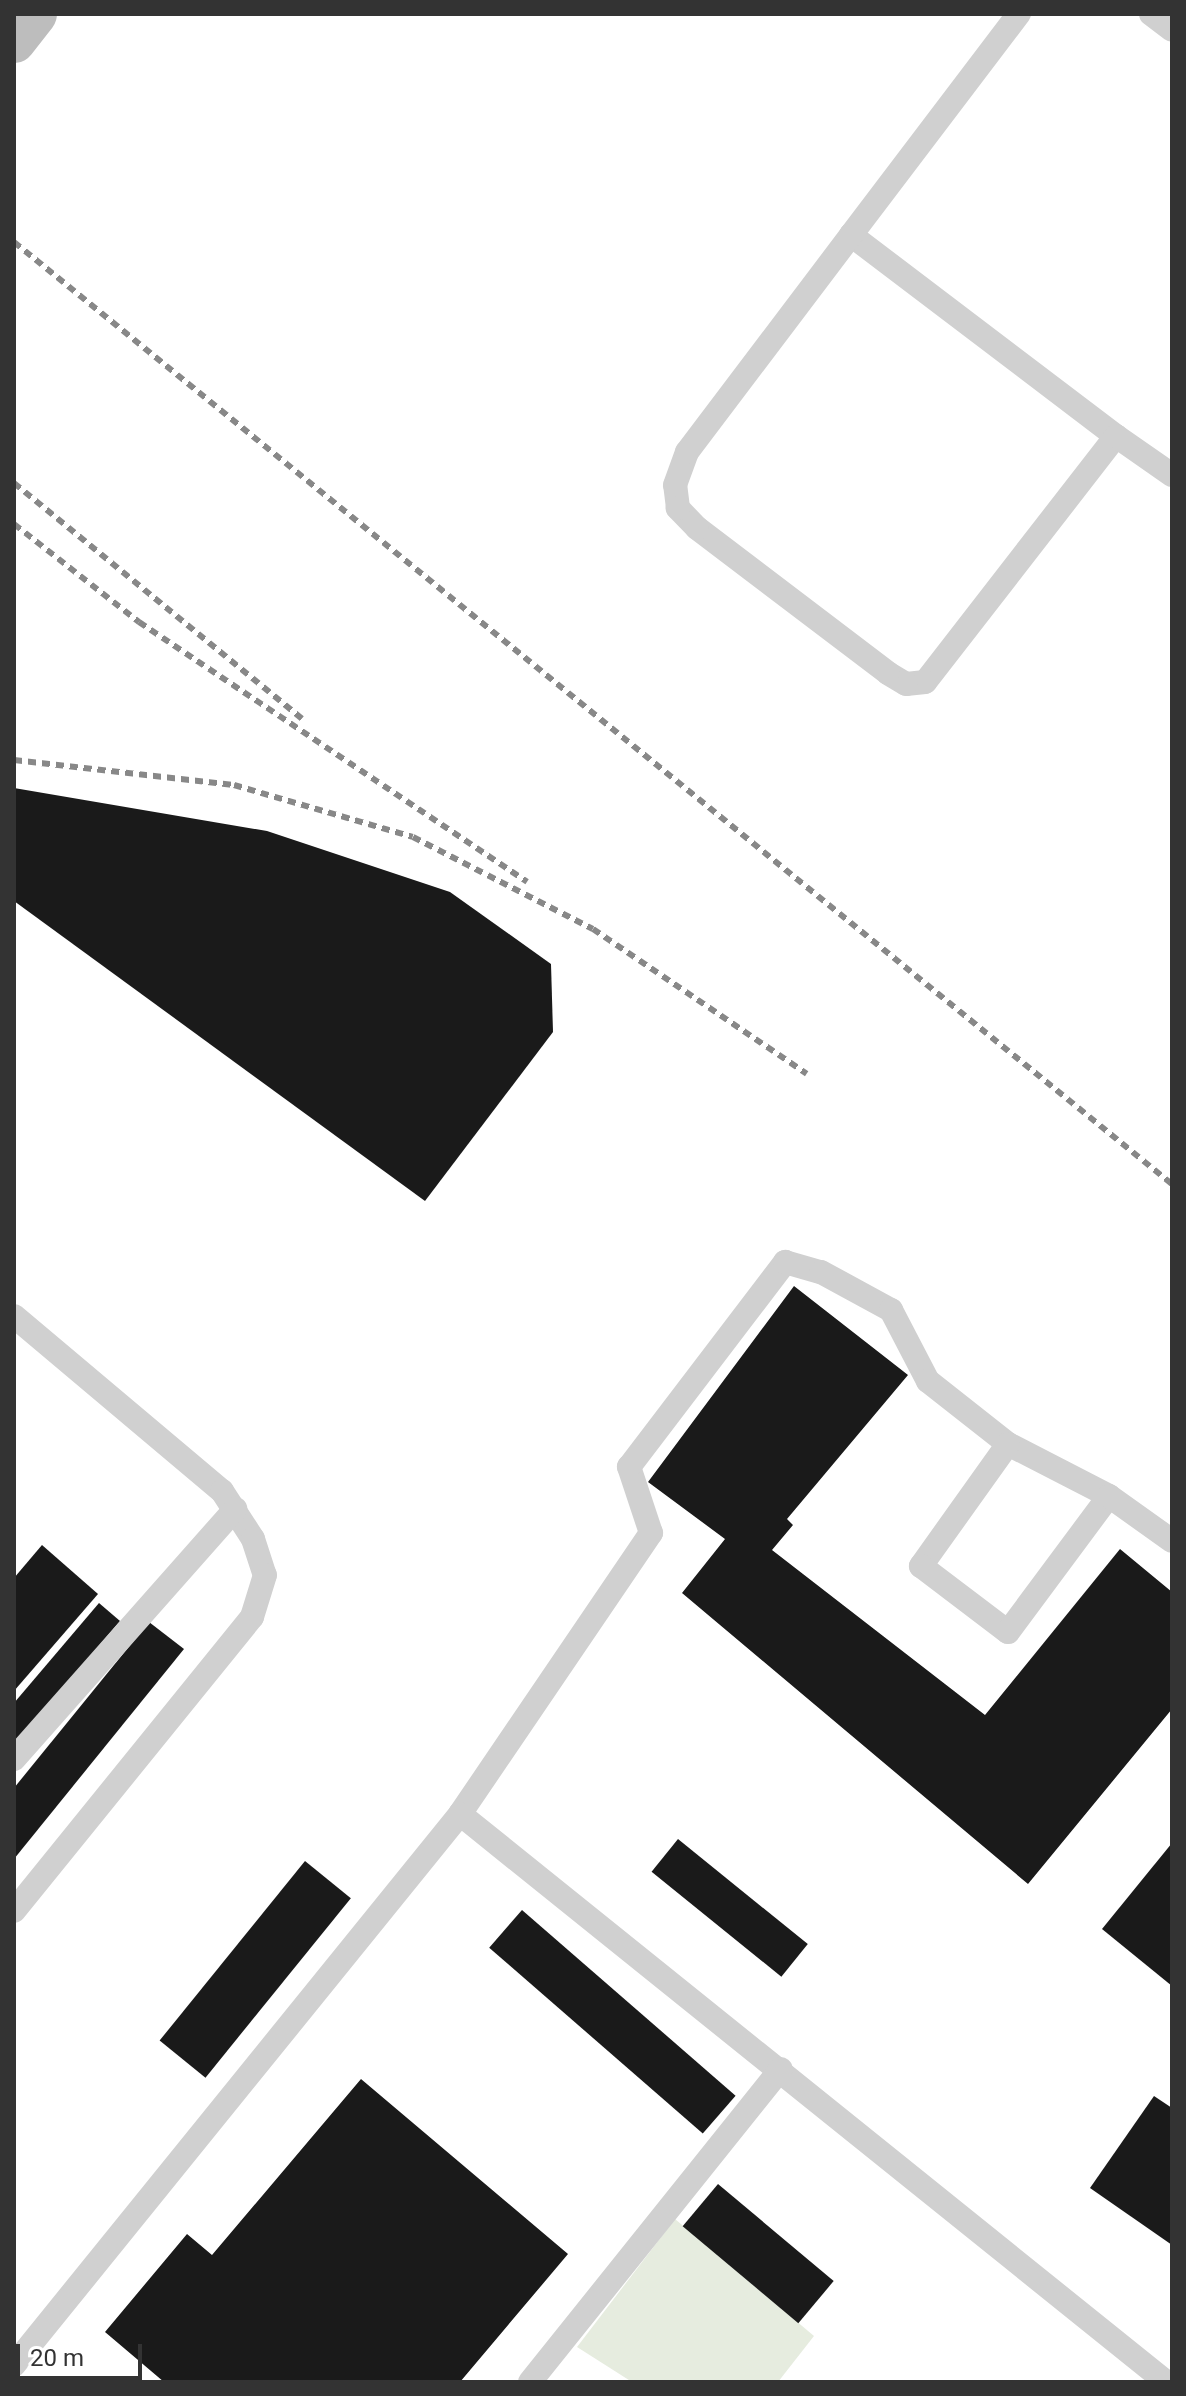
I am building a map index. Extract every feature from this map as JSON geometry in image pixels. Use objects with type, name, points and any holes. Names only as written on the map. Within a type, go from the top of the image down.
[{"type":"main road","points":[[14,41],[35,14]]},
{"type":"lane","points":[[1019,14],[687,452],[675,485],[678,508],[697,528],[875,663],[906,684],[925,682],[1116,436]]},
{"type":"lane","points":[[1151,14],[1172,30]]},
{"type":"lane","points":[[851,235],[1172,475]]},
{"type":"lane","points":[[14,2365],[460,1814],[651,1533],[629,1467],[785,1262],[821,1272],[891,1310],[928,1381],[1008,1444],[1109,1496],[1172,1541]]},
{"type":"lane","points":[[14,1316],[235,1509],[265,1575],[252,1617],[14,1911]]},
{"type":"lane","points":[[1008,1444],[921,1566],[1008,1632],[1109,1496]]},
{"type":"lane","points":[[14,1759],[235,1509]]},
{"type":"lane","points":[[460,1814],[781,2069],[1166,2382]]},
{"type":"lane","points":[[530,2382],[781,2069]]},
{"type":"shaded area","points":[[675,2219],[814,2336],[778,2382],[632,2382],[577,2347]]},
{"type":"building","points":[[14,788],[267,831],[450,892],[551,964],[553,1032],[425,1201],[14,901]]},
{"type":"building","points":[[794,1286],[908,1375],[787,1519],[793,1525],[772,1550],[985,1715],[1120,1549],[1172,1592],[1172,1709],[1028,1884],[682,1593],[725,1539],[648,1482]]},
{"type":"building","points":[[42,1545],[98,1594],[14,1691],[14,1578]]},
{"type":"building","points":[[99,1603],[120,1621],[14,1746],[14,1703]]},
{"type":"building","points":[[149,1622],[184,1649],[14,1859],[14,1788]]},
{"type":"building","points":[[678,1839],[808,1944],[781,1977],[652,1872]]},
{"type":"building","points":[[1172,1843],[1172,1986],[1102,1929]]},
{"type":"building","points":[[305,1861],[351,1898],[205,2078],[160,2041]]},
{"type":"building","points":[[522,1910],[736,2096],[703,2133],[489,1948]]},
{"type":"building","points":[[361,2079],[568,2254],[460,2382],[164,2382],[105,2332],[187,2234],[212,2255]]},
{"type":"building","points":[[1154,2096],[1172,2108],[1172,2245],[1090,2188]]},
{"type":"building","points":[[718,2184],[834,2281],[798,2323],[683,2226]]},
{"type":"railway","points":[[14,242],[1172,1184]]},
{"type":"railway","points":[[14,483],[302,719]]},
{"type":"railway","points":[[14,524],[139,622],[527,882]]},
{"type":"railway","points":[[14,760],[234,785],[413,837],[593,929],[807,1074]]}]
